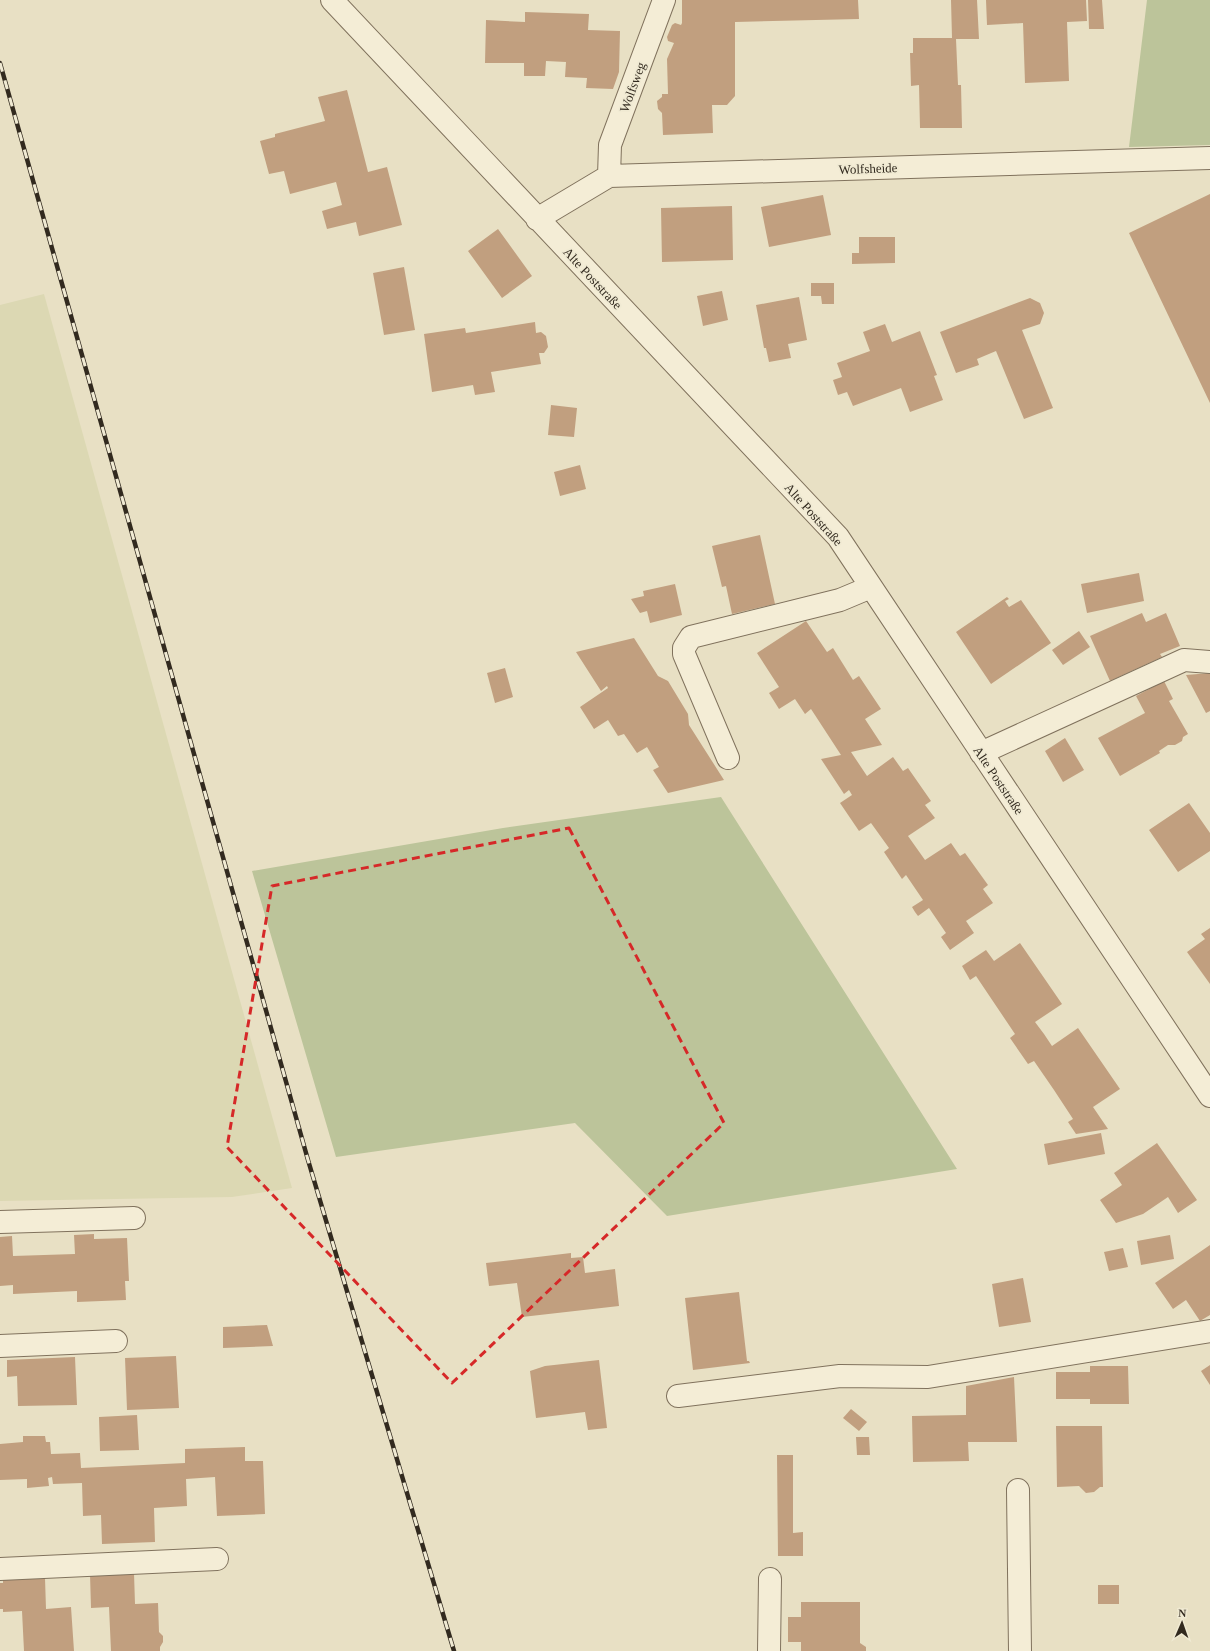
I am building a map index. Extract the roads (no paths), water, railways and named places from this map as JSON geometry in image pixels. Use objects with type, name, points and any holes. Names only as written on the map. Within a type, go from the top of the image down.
[{"type":"street","name":"Alte Poststraße","points":[[332,0],[838,537],[1210,1096]]},
{"type":"street","name":"Wolfsweg","points":[[609,176],[610,145],[664,0]]},
{"type":"street","name":"Wolfsheide","points":[[537,219],[609,176],[1210,158]]},
{"type":"street","points":[[728,758],[684,654],[684,648],[691,637],[697,634],[840,600],[871,587]]},
{"type":"street","points":[[981,753],[1184,660],[1210,662]]},
{"type":"street","points":[[0,1222],[134,1218]]},
{"type":"street","points":[[678,1396],[840,1376],[928,1377],[1210,1331]]},
{"type":"street","points":[[0,1346],[116,1341]]},
{"type":"street","points":[[1018,1490],[1020,1651]]},
{"type":"street","points":[[0,1569],[217,1559]]},
{"type":"street","points":[[769,1651],[770,1578]]},
{"type":"railway","points":[[0,63],[308,1160],[454,1651]]}]
